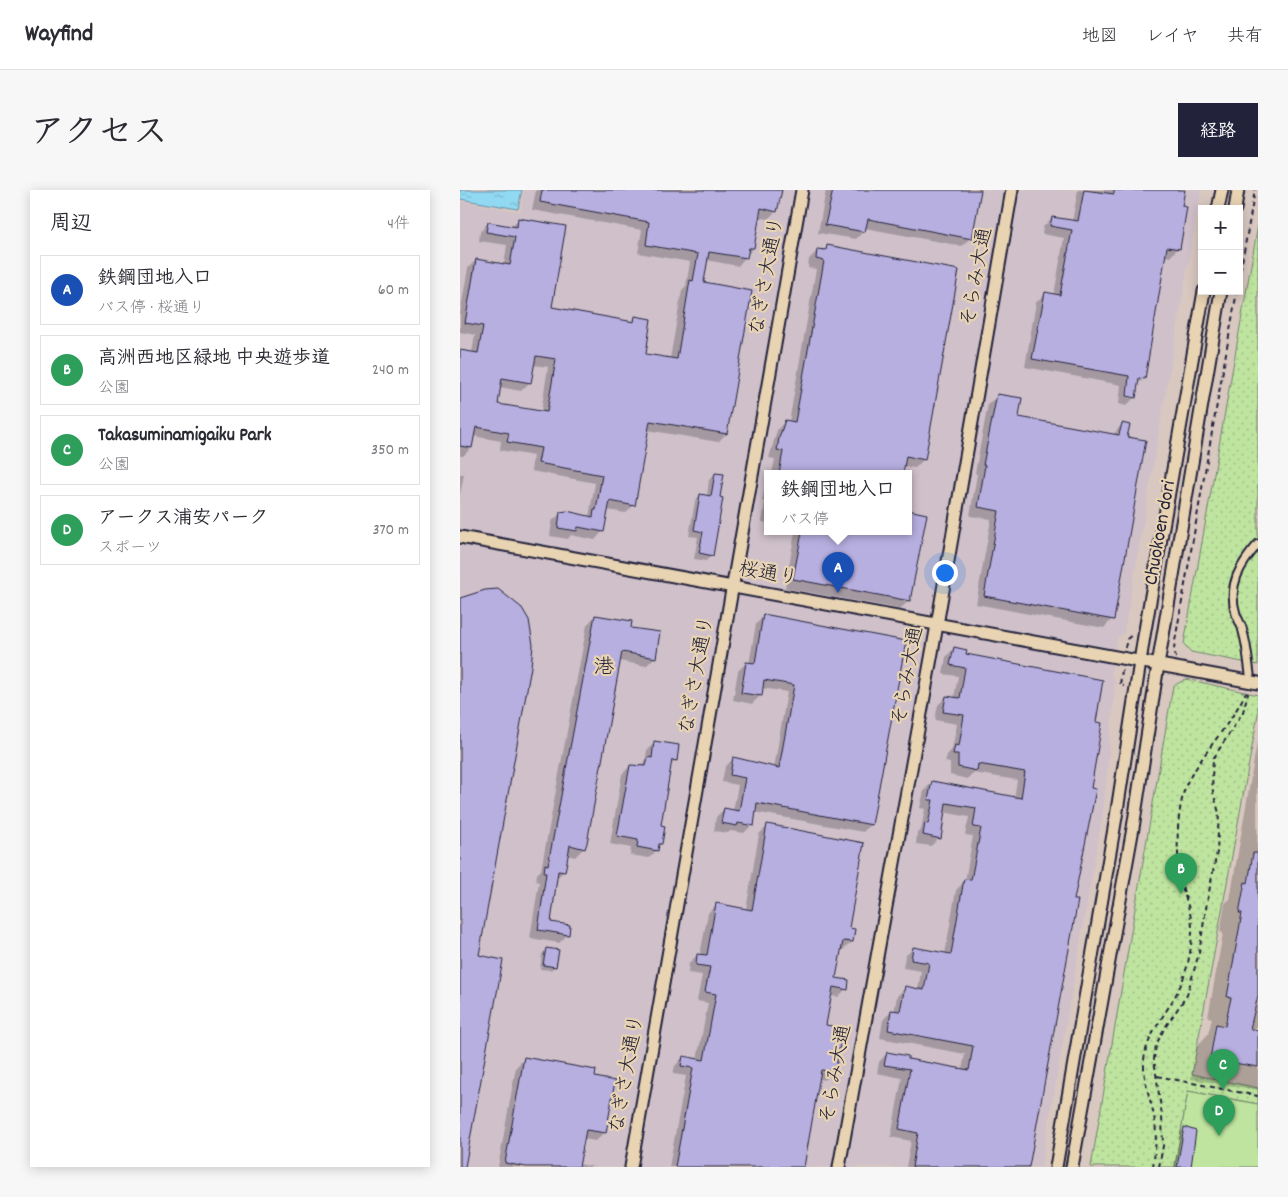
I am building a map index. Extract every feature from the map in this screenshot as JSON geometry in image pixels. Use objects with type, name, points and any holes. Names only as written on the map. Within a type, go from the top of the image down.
[{"type":"street","name":"なぎさ大通り","points":[[631,1167],[802,190]]},
{"type":"street","name":"そらみ大通","points":[[839,1167],[937,626],[1012,190]]},
{"type":"street","points":[[1219,205],[1222,190]]},
{"type":"street","points":[[1236,205],[1238,190]]},
{"type":"street","name":"Chuokoen dori","points":[[1056,1167],[1203,295]]},
{"type":"street","name":"Chuokoen dori","points":[[1072,1167],[1140,780],[1220,295]]},
{"type":"street","name":"桜通り","points":[[460,537],[937,626],[1158,665],[1251,688]]},
{"type":"street","points":[[1250,674],[1243,632],[1232,599],[1234,581],[1239,568],[1258,544]]},
{"type":"path","points":[[1243,257],[1255,190]]},
{"type":"path","points":[[1175,641],[1236,295]]},
{"type":"path","points":[[1159,1167],[1163,1146],[1163,1132],[1154,1059],[1156,1046],[1164,1029],[1186,995],[1199,953],[1217,852],[1219,814],[1213,792],[1214,759],[1243,712],[1251,688]]},
{"type":"path","points":[[1153,1167],[1156,1147],[1155,1121],[1144,1062],[1148,1045],[1176,996],[1185,972],[1192,928],[1178,855],[1178,814],[1186,785],[1217,735],[1234,715],[1251,688]]},
{"type":"path","points":[[1157,1076],[1258,1096]]},
{"type":"shaded area","points":[[524,190],[1201,190],[1124,633],[1117,638],[1111,674],[1115,681],[1104,806],[1041,1167],[460,1167],[460,201],[520,212]]},
{"type":"green space","points":[[1258,225],[1258,665],[1191,652],[1184,644]]},
{"type":"green space","points":[[1186,679],[1258,695],[1258,714],[1192,1074],[1258,1088],[1258,1104],[1188,1091],[1175,1167],[1091,1167],[1173,686]]},
{"type":"green space","points":[[1188,1091],[1258,1104],[1258,1167],[1175,1167]]},
{"type":"water","points":[[460,190],[522,190],[518,209],[460,199]]},
{"type":"building","points":[[542,190],[782,190],[777,212],[761,208],[754,248],[749,248],[747,258],[709,252],[704,282],[752,291],[727,434],[650,421],[635,506],[610,501],[604,532],[578,527],[577,531],[558,528],[560,512],[567,511],[593,517],[602,475],[538,463],[541,448],[507,442],[509,433],[476,427],[472,448],[460,446],[460,350],[478,353],[483,326],[465,323],[476,259],[510,265],[515,237],[486,232],[488,222],[517,227],[518,218],[566,226],[552,307],[634,322],[635,316],[651,319],[646,354],[677,359],[690,280],[693,281],[698,254],[646,245],[649,222],[540,202]],"holes":[[[536,356],[556,359],[547,412],[498,404],[502,378],[531,383]]]},
{"type":"building","points":[[833,190],[981,190],[972,239],[868,219],[865,232],[825,225]]},
{"type":"building","points":[[1084,190],[1114,194],[1114,190],[1185,190],[1182,206],[1187,207],[1180,249],[1167,247],[1145,379],[1139,378],[1136,398],[1127,396],[1129,376],[1032,359],[1045,292],[1060,295],[1072,230],[1050,226],[1052,217],[1078,221]]},
{"type":"building","points":[[827,245],[959,270],[925,460],[906,456],[904,470],[780,470],[783,451],[777,450],[779,438],[785,420],[795,422],[824,261],[816,259],[817,249],[826,250]]},
{"type":"building","points":[[997,394],[1022,398],[1019,417],[1119,435],[1122,423],[1130,425],[1127,437],[1146,440],[1114,620],[984,596],[999,511],[978,507],[985,465],[983,465]]},
{"type":"building","points":[[715,473],[724,474],[720,497],[723,498],[713,556],[699,553],[703,532],[694,530],[700,494],[711,496]]},
{"type":"building","points":[[912,511],[927,514],[910,601],[793,579],[801,535],[912,535]]},
{"type":"building","points":[[498,589],[522,608],[529,620],[533,645],[531,667],[479,955],[503,960],[465,1167],[460,1167],[460,598],[485,590]]},
{"type":"building","points":[[763,614],[906,641],[872,825],[757,803],[754,826],[738,823],[737,826],[721,823],[724,808],[739,811],[745,778],[730,775],[733,757],[779,768],[794,685],[764,680],[762,696],[741,693],[746,662],[755,663]]},
{"type":"building","points":[[595,615],[632,621],[631,628],[660,632],[656,658],[622,652],[587,843],[585,849],[570,845],[565,872],[558,871],[551,922],[570,925],[569,935],[538,930],[546,873],[544,873],[545,864],[548,865]]},
{"type":"building","points":[[954,647],[967,650],[966,654],[1103,680],[1096,722],[1102,723],[1091,788],[1096,789],[1074,900],[1078,900],[1029,1167],[912,1167],[918,1133],[899,1129],[910,1069],[884,1065],[887,1052],[908,1056],[908,1059],[969,1070],[973,1046],[888,1030],[891,1010],[900,1011],[905,986],[924,990],[929,963],[911,960],[913,947],[951,954],[964,879],[971,880],[981,828],[973,827],[976,808],[946,803],[941,839],[923,835],[925,823],[928,824],[933,800],[928,800],[932,781],[1021,798],[1025,772],[978,764],[977,771],[958,767],[958,754],[953,754],[955,745],[959,746],[964,715],[943,712],[946,696],[960,698],[965,668],[950,665]]},
{"type":"building","points":[[654,741],[679,745],[677,761],[672,760],[661,825],[665,826],[662,844],[659,844],[658,851],[637,847],[638,840],[617,836],[630,765],[646,766],[648,757],[652,758]]},
{"type":"building","points":[[767,824],[864,843],[849,928],[855,929],[853,942],[843,941],[836,978],[849,980],[848,990],[833,987],[826,1025],[843,1028],[835,1072],[821,1070],[804,1167],[675,1167],[693,1068],[681,1066],[683,1056],[704,1060],[716,994],[705,992],[710,967],[696,965],[697,954],[707,955],[716,903],[752,910]]},
{"type":"building","points":[[1253,853],[1258,853],[1258,995],[1250,1029],[1258,1031],[1258,1067],[1210,1059],[1216,1024],[1225,1026],[1231,998],[1227,997],[1242,913],[1239,913],[1245,882],[1248,883]]},
{"type":"building","points":[[546,948],[559,950],[556,967],[543,965]]},
{"type":"building","points":[[524,1057],[596,1070],[595,1077],[615,1081],[606,1133],[586,1130],[579,1167],[526,1167],[505,1163]]},
{"type":"building","points":[[1184,1127],[1196,1131],[1191,1167],[1177,1167]]},
{"type":"place","name":"鉄鋼団地入口","points":[[838,593]]},
{"type":"place","name":"高洲西地区緑地 中央遊歩道","points":[[1181,894]]},
{"type":"place","name":"Takasuminamigaiku Park","points":[[1223,1090]]},
{"type":"place","name":"アークス浦安パーク","points":[[1219,1136]]},
{"type":"district","name":"港","points":[[604,669]]}]
